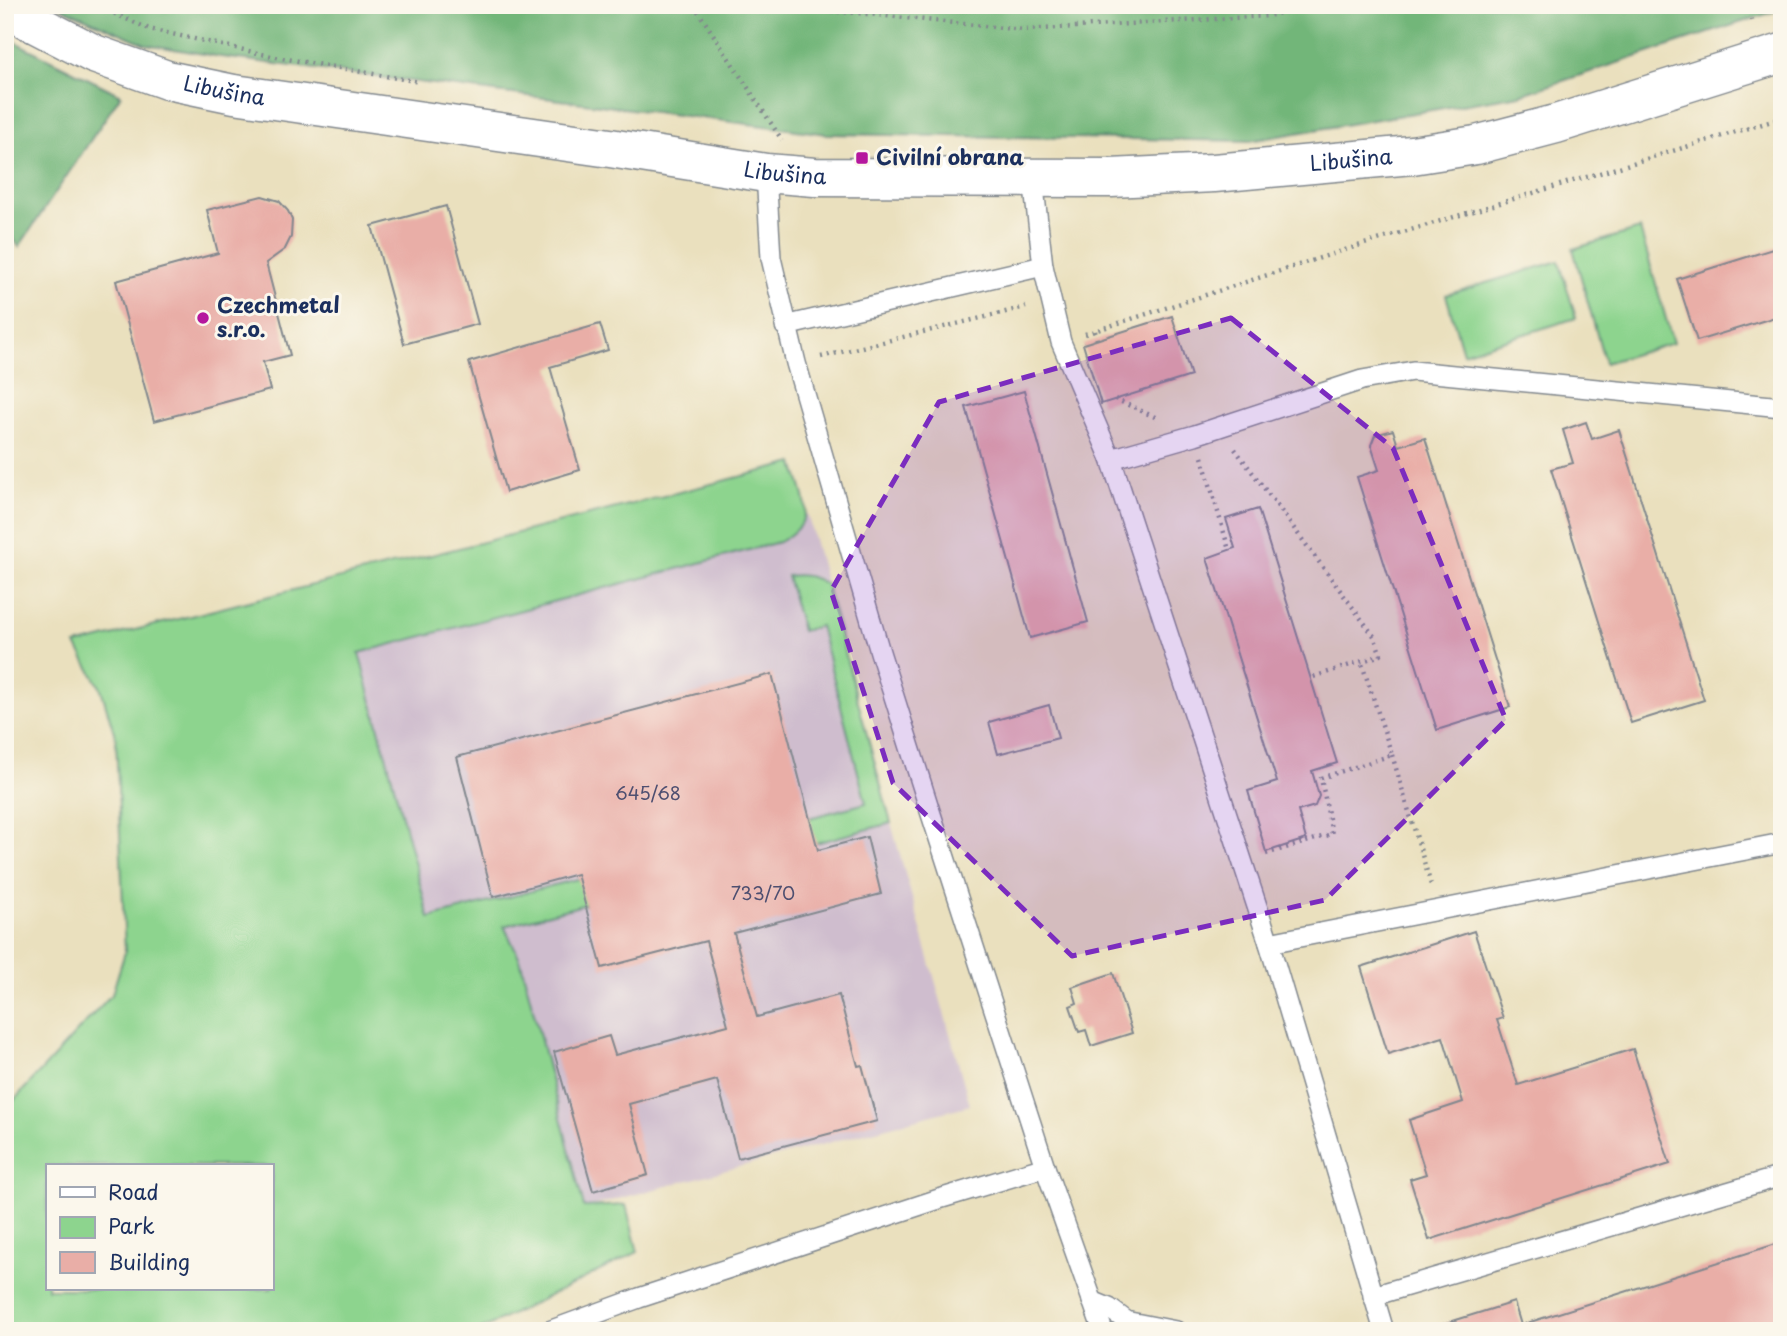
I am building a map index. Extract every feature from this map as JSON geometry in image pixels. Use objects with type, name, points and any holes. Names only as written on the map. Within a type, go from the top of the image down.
[{"type":"street","name":"Libušina","points":[[5,8],[94,54],[167,80],[234,94],[768,157],[815,177],[1033,179],[1214,173],[1412,155],[1476,145],[1556,124],[1782,52]]},
{"type":"lane","points":[[768,157],[771,258],[796,363],[880,652],[1045,1167],[1103,1331]]},
{"type":"lane","points":[[1033,179],[1043,266],[1061,342],[1111,459],[1269,943],[1384,1331]]},
{"type":"lane","points":[[786,326],[1043,266]]},
{"type":"lane","points":[[1111,459],[1195,435],[1363,380],[1413,371],[1782,407]]},
{"type":"lane","points":[[1269,943],[1782,843]]},
{"type":"lane","points":[[549,1331],[639,1298],[1045,1167]]},
{"type":"lane","points":[[1373,1296],[1782,1176]]},
{"type":"lane","points":[[1092,1301],[1109,1308],[1135,1326],[1175,1331]]},
{"type":"path","points":[[95,5],[149,29],[276,57],[427,83]]},
{"type":"path","points":[[694,5],[784,144],[768,157]]},
{"type":"path","points":[[719,5],[857,13],[1023,30],[1268,16],[1314,5]]},
{"type":"path","points":[[1061,342],[1351,248],[1782,118]]},
{"type":"path","points":[[796,363],[1050,301]]},
{"type":"path","points":[[1095,331],[1097,340]]},
{"type":"path","points":[[1218,426],[1374,636],[1381,655],[1310,678]]},
{"type":"path","points":[[1195,435],[1229,550]]},
{"type":"path","points":[[1361,662],[1438,910]]},
{"type":"path","points":[[1242,862],[1332,834],[1321,778],[1392,755]]},
{"type":"highlighted area","points":[[1231,318],[1393,448],[1506,720],[1325,900],[1072,956],[893,783],[831,591],[939,402]]},
{"type":"shaded area","points":[[807,513],[826,584],[816,577],[802,630],[820,626],[867,803],[428,918],[358,653],[791,535],[801,525]]},
{"type":"shaded area","points":[[891,823],[970,1105],[584,1208],[520,959],[504,926]]},
{"type":"green space","points":[[55,5],[1782,5],[1782,9],[1520,95],[1249,141],[827,134],[221,57],[145,44]]},
{"type":"green space","points":[[5,37],[121,95],[19,247],[5,226]]},
{"type":"green space","points":[[1640,229],[1673,343],[1605,363],[1573,249]]},
{"type":"green space","points":[[1559,261],[1576,318],[1463,353],[1446,295]]},
{"type":"green space","points":[[794,463],[806,508],[800,525],[779,542],[359,653],[429,918],[866,803],[820,626],[802,631],[787,576],[808,576],[826,584],[891,823],[504,926],[520,959],[584,1207],[626,1205],[638,1252],[478,1331],[5,1331],[5,1110],[112,994],[125,952],[116,739],[101,689],[76,645]]},
{"type":"building","name":"Czechmetal s.r.o.","points":[[262,196],[279,201],[292,220],[291,237],[285,249],[266,263],[290,355],[263,362],[270,390],[154,421],[116,281],[218,253],[207,210]]},
{"type":"building","points":[[446,206],[478,324],[404,344],[372,226]]},
{"type":"building","points":[[1782,246],[1782,315],[1697,341],[1677,279]]},
{"type":"building","points":[[1172,316],[1191,376],[1101,404],[1083,344]]},
{"type":"building","points":[[600,324],[608,350],[550,367],[580,470],[506,492],[469,362]]},
{"type":"building","points":[[1024,391],[1088,622],[1030,638],[966,407]]},
{"type":"building","points":[[1586,422],[1592,439],[1619,430],[1704,700],[1631,723],[1551,469],[1573,463],[1563,430]]},
{"type":"building","points":[[1393,430],[1398,446],[1425,438],[1510,707],[1437,730],[1357,477],[1379,470],[1371,445],[1375,435]]},
{"type":"building","points":[[1258,509],[1337,763],[1312,771],[1319,796],[1315,806],[1298,811],[1306,839],[1266,852],[1248,791],[1277,782],[1207,558],[1235,548],[1226,519]]},
{"type":"building","points":[[772,674],[818,850],[867,837],[881,894],[734,933],[757,1017],[839,995],[858,1066],[862,1065],[877,1121],[738,1158],[717,1080],[629,1104],[648,1175],[593,1191],[554,1052],[609,1036],[615,1055],[728,1025],[706,941],[602,968],[577,874],[493,897],[457,757]]},
{"type":"building","points":[[1049,705],[1058,738],[998,754],[989,722]]},
{"type":"building","points":[[1474,931],[1503,1018],[1497,1020],[1518,1085],[1633,1049],[1670,1164],[1429,1240],[1410,1179],[1426,1174],[1409,1120],[1463,1102],[1443,1037],[1388,1054],[1361,967]]},
{"type":"building","points":[[1113,973],[1132,1033],[1091,1046],[1086,1030],[1079,1032],[1070,1006],[1077,1003],[1072,987]]},
{"type":"building","points":[[1782,1242],[1782,1331],[1441,1331],[1440,1325],[1514,1302],[1521,1325]]},
{"type":"place","name":"Civilní obrana","points":[[862,158]]},
{"type":"place","name":"Czechmetal s.r.o.","points":[[203,318]]}]
